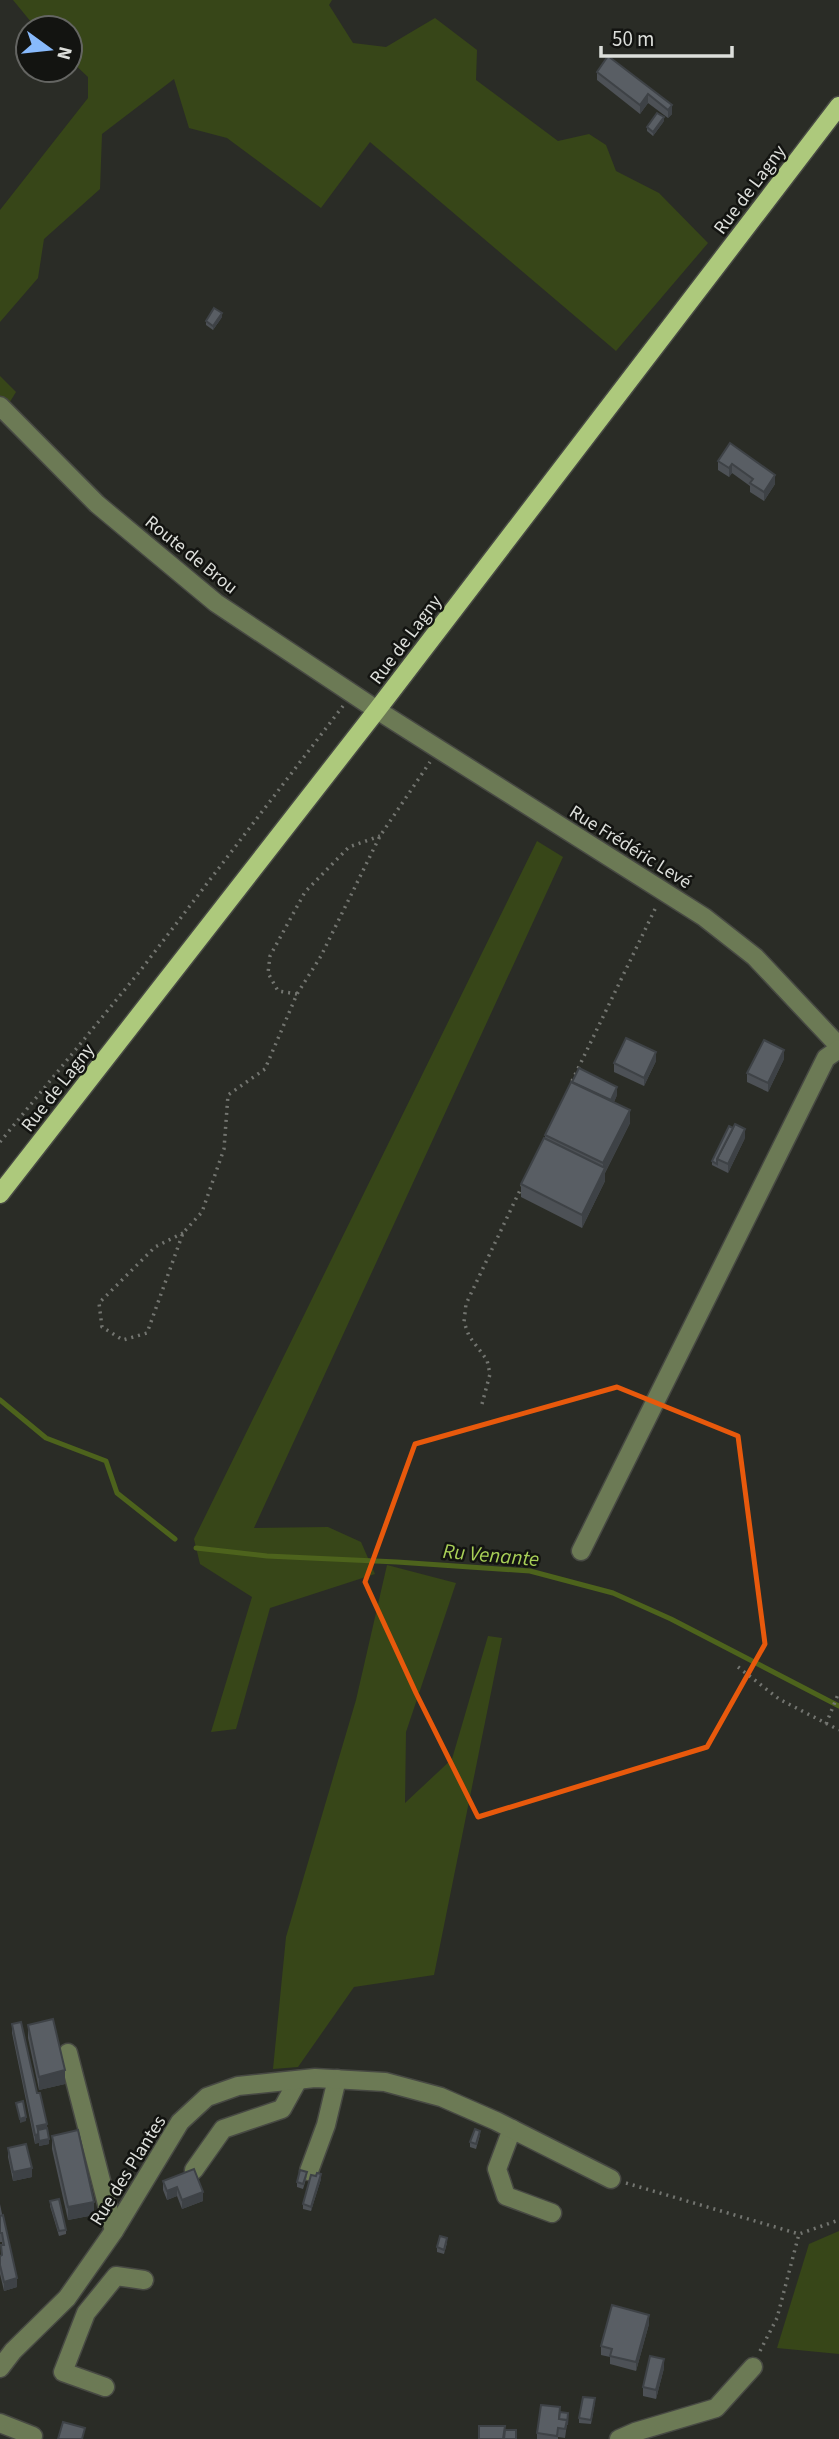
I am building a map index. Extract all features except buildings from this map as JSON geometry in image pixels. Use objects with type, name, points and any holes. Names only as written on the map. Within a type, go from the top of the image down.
[{"type":"main road","name":"Rue de Lagny","points":[[0,1194],[377,710],[839,106]]},
{"type":"street","name":"Route de Brou","points":[[0,406],[97,504],[216,603],[377,710]]},
{"type":"street","name":"Rue Frédéric Levé","points":[[377,710],[704,917],[755,957],[836,1038]]},
{"type":"street","points":[[581,1551],[836,1038]]},
{"type":"street","points":[[68,2053],[114,2231]]},
{"type":"street","name":"Rue des Plantes","points":[[0,2368],[13,2351],[67,2298],[114,2231],[180,2122],[207,2097],[238,2086],[315,2078],[385,2082],[441,2097],[611,2179]]},
{"type":"street","points":[[309,2171],[326,2125],[337,2079]]},
{"type":"street","points":[[194,2170],[223,2129],[282,2109],[298,2080]]},
{"type":"street","points":[[512,2129],[498,2169],[506,2196],[552,2213]]},
{"type":"street","points":[[105,2387],[63,2372],[86,2313],[117,2276],[144,2280]]},
{"type":"street","points":[[67,2298],[86,2313]]},
{"type":"street","points":[[619,2439],[716,2408],[753,2367]]},
{"type":"street","points":[[0,2423],[33,2436]]},
{"type":"path","points":[[0,1142],[140,971],[352,694]]},
{"type":"path","points":[[183,1233],[147,1334],[123,1340],[102,1326],[99,1303],[155,1247],[183,1233],[202,1212],[224,1149],[228,1095],[265,1069],[297,995],[321,956],[380,836],[439,749]]},
{"type":"path","points":[[297,995],[278,990],[268,973],[270,956],[305,892],[349,847],[380,836]]},
{"type":"path","points":[[568,1091],[664,891]]},
{"type":"path","points":[[482,1404],[490,1374],[487,1360],[469,1336],[464,1322],[466,1304],[526,1179]]},
{"type":"path","points":[[738,1667],[779,1699],[839,1730]]},
{"type":"path","points":[[826,1724],[839,1692]]},
{"type":"path","points":[[611,2179],[799,2234],[839,2220]]},
{"type":"path","points":[[753,2367],[777,2318],[799,2234]]},
{"type":"highlighted area","points":[[617,1387],[738,1436],[765,1644],[707,1747],[478,1817],[416,1693],[365,1582],[415,1444]]},
{"type":"green space","points":[[13,0],[332,0],[329,5],[353,43],[386,47],[435,18],[477,50],[476,80],[558,141],[589,134],[606,145],[616,171],[659,193],[708,243],[616,351],[370,142],[321,208],[227,138],[189,128],[174,79],[102,134],[100,189],[44,239],[38,278],[0,322],[0,210],[88,98],[88,77],[84,73],[84,14],[24,14]]},
{"type":"green space","points":[[0,376],[16,392],[8,405],[0,405]]},
{"type":"green space","points":[[537,841],[563,857],[254,1528],[328,1527],[361,1542],[375,1574],[270,1608],[236,1729],[211,1732],[252,1597],[200,1564],[194,1539]]},
{"type":"green space","points":[[387,1565],[456,1583],[406,1732],[405,1803],[452,1759],[488,1636],[502,1638],[434,1975],[354,1987],[298,2067],[273,2069],[286,1937],[356,1700]]},
{"type":"green space","points":[[839,2231],[839,2354],[777,2348],[809,2244]]},
{"type":"waterway","name":"Ru Venante","points":[[0,1400],[46,1438],[106,1461],[117,1493],[175,1539]]},
{"type":"waterway","name":"Ru Venante","points":[[196,1548],[267,1556],[530,1571],[613,1593],[671,1619],[839,1706]]}]
